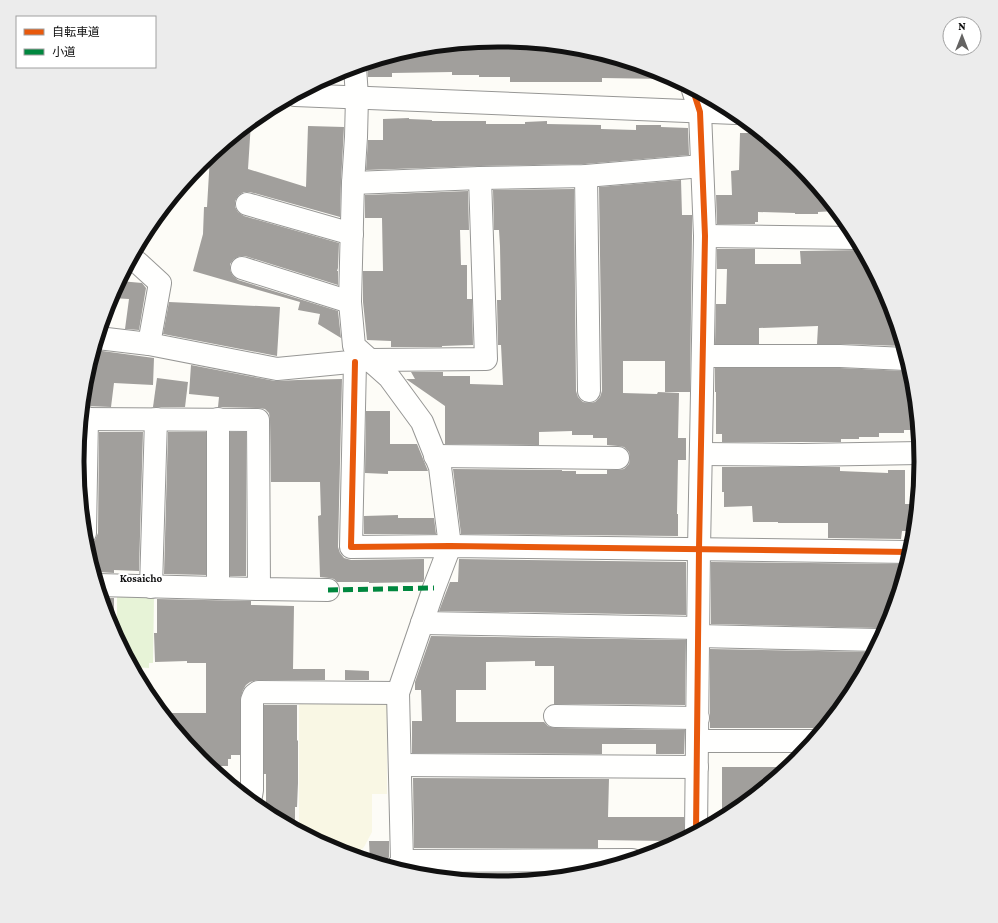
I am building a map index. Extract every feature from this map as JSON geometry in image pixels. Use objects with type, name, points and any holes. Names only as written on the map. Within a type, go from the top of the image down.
[{"type":"street","points":[[355,73],[357,97],[350,302],[354,346],[363,361],[389,377],[422,422],[440,467],[450,546],[398,693],[401,817],[399,864]]},
{"type":"street","points":[[306,95],[722,113]]},
{"type":"street","points":[[695,97],[700,112],[705,236],[699,548],[697,825]]},
{"type":"street","points":[[353,183],[586,176],[702,166]]},
{"type":"street","points":[[586,176],[589,391]]},
{"type":"street","points":[[103,339],[149,344],[277,369],[363,361],[486,359],[480,178]]},
{"type":"street","points":[[247,204],[352,234]]},
{"type":"street","points":[[705,236],[848,238]]},
{"type":"street","points":[[136,262],[160,283],[149,344]]},
{"type":"street","points":[[242,268],[350,302]]},
{"type":"street","points":[[703,356],[840,356],[900,359]]},
{"type":"street","points":[[363,361],[351,547],[450,546],[699,548],[903,552]]},
{"type":"street","points":[[87,418],[258,420],[259,590]]},
{"type":"street","points":[[150,587],[156,419]]},
{"type":"street","points":[[218,420],[218,588]]},
{"type":"street","points":[[701,454],[802,455],[914,452]]},
{"type":"street","points":[[435,456],[618,458]]},
{"type":"street","points":[[103,585],[259,590],[328,590]]},
{"type":"street","points":[[422,623],[698,632],[873,640]]},
{"type":"street","points":[[251,793],[252,700],[254,695],[258,692],[398,693]]},
{"type":"street","points":[[555,716],[698,718]]},
{"type":"street","points":[[698,740],[805,741]]},
{"type":"street","points":[[400,765],[697,767]]},
{"type":"street","points":[[404,865],[611,860]]},
{"type":"shaded area","points":[[299,701],[387,701],[387,794],[372,794],[372,832],[364,847],[360,852],[340,844],[299,824]]},
{"type":"green space","points":[[117,596],[154,597],[153,663],[149,663],[149,668],[139,667],[117,622]]},
{"type":"building","points":[[499,47],[526,48],[580,55],[606,61],[658,79],[602,78],[602,82],[510,82],[510,77],[452,75],[452,72],[392,73],[392,77],[368,77],[367,69],[418,55],[472,48]]},
{"type":"building","points":[[409,118],[432,121],[486,121],[486,124],[525,124],[525,122],[547,121],[547,124],[601,125],[601,129],[636,130],[636,125],[661,125],[661,127],[688,128],[689,155],[585,164],[366,170],[368,140],[383,140],[383,119]]},
{"type":"building","points":[[308,126],[344,127],[340,217],[250,192],[244,192],[239,195],[235,201],[235,207],[238,212],[244,216],[339,243],[337,271],[338,285],[245,256],[240,256],[234,259],[230,264],[230,270],[233,276],[238,280],[338,311],[341,338],[318,324],[320,314],[298,310],[300,302],[193,271],[203,234],[204,207],[207,207],[209,165],[250,130],[248,169],[306,187]]},
{"type":"building","points":[[740,133],[751,133],[792,168],[811,188],[830,211],[818,212],[818,214],[758,212],[758,222],[755,222],[755,224],[717,224],[716,195],[732,195],[731,171],[739,170]]},
{"type":"building","points":[[681,180],[682,215],[692,215],[690,392],[665,392],[665,361],[623,361],[623,393],[679,393],[678,438],[686,438],[686,460],[678,460],[678,536],[461,534],[453,469],[562,470],[576,471],[576,474],[607,474],[607,470],[624,469],[629,464],[630,459],[629,452],[624,447],[607,445],[607,438],[593,438],[593,435],[572,435],[572,431],[539,432],[539,445],[444,444],[445,406],[406,379],[415,379],[411,372],[443,372],[443,376],[470,376],[470,384],[503,385],[501,345],[498,345],[497,300],[501,300],[500,246],[499,230],[494,230],[493,190],[574,189],[576,391],[578,397],[583,402],[590,403],[595,402],[600,397],[602,391],[599,187]]},
{"type":"building","points":[[468,191],[469,230],[460,230],[461,265],[467,265],[467,299],[472,299],[473,345],[442,347],[391,347],[391,341],[367,340],[363,302],[363,271],[383,271],[382,218],[365,218],[365,195]]},
{"type":"building","points":[[717,249],[755,249],[755,264],[801,264],[800,251],[856,250],[871,278],[882,303],[892,328],[897,346],[817,344],[818,326],[759,328],[759,344],[715,344],[716,304],[726,304],[727,269],[717,269]]},
{"type":"building","points":[[125,281],[142,283],[146,288],[139,330],[125,329],[129,299],[118,298]]},
{"type":"building","points":[[169,302],[280,307],[277,356],[163,334]]},
{"type":"building","points":[[100,351],[154,358],[153,385],[114,383],[111,407],[88,406],[92,381]]},
{"type":"building","points":[[191,365],[275,381],[342,379],[338,547],[340,553],[344,558],[351,560],[424,559],[423,582],[337,582],[334,579],[320,577],[318,516],[321,515],[320,482],[271,482],[269,413],[265,409],[258,408],[218,407],[219,397],[189,394]]},
{"type":"building","points":[[715,368],[840,368],[903,371],[913,430],[904,430],[904,433],[879,433],[879,437],[841,439],[841,442],[722,442],[722,434],[716,434]]},
{"type":"building","points":[[157,378],[188,382],[185,407],[153,407]]},
{"type":"building","points":[[366,411],[390,411],[390,444],[417,444],[428,471],[388,471],[388,474],[365,473]]},
{"type":"building","points":[[99,432],[143,432],[139,571],[114,570],[114,573],[100,572],[92,542],[95,540],[98,533]]},
{"type":"building","points":[[168,432],[206,432],[206,575],[164,574]]},
{"type":"building","points":[[230,432],[246,432],[246,576],[230,576]]},
{"type":"building","points":[[722,467],[840,467],[840,471],[888,473],[888,470],[905,470],[905,504],[911,504],[908,531],[902,531],[901,539],[828,538],[828,523],[753,522],[752,506],[724,507],[724,492],[722,492]]},
{"type":"building","points":[[398,515],[398,518],[434,518],[436,534],[364,534],[364,516]]},
{"type":"building","points":[[459,559],[686,562],[686,615],[439,611],[450,582],[458,582]]},
{"type":"building","points":[[711,562],[900,564],[892,595],[878,628],[711,624]]},
{"type":"building","points":[[107,598],[114,598],[114,615]]},
{"type":"building","points":[[157,599],[251,601],[251,605],[294,606],[293,669],[325,669],[325,680],[258,680],[250,682],[246,685],[240,700],[240,755],[231,755],[231,759],[228,759],[228,766],[218,766],[187,735],[169,713],[206,713],[206,663],[187,663],[187,661],[155,662],[154,633],[157,633]]},
{"type":"building","points":[[431,636],[686,640],[685,705],[554,704],[554,666],[535,666],[535,661],[486,662],[486,690],[456,690],[456,722],[544,722],[548,726],[555,728],[685,730],[684,754],[656,754],[656,744],[602,744],[602,754],[412,753],[412,721],[422,721],[421,690],[415,690],[415,682]]},
{"type":"building","points":[[710,649],[867,652],[844,692],[816,729],[710,728]]},
{"type":"building","points":[[345,670],[369,671],[369,680],[345,680]]},
{"type":"building","points":[[264,705],[297,705],[298,783],[295,822],[266,804],[266,774],[264,774]]},
{"type":"building","points":[[722,767],[779,767],[751,790],[722,810]]},
{"type":"building","points":[[413,778],[609,779],[608,817],[684,817],[684,832],[665,841],[598,840],[598,848],[414,848]]},
{"type":"building","points":[[369,841],[389,841],[389,857],[387,860],[370,855]]},
{"type":"building","points":[[454,873],[544,873],[499,876]]},
{"type":"marked path","points":[[328,590],[434,588]]},
{"type":"cycle path","points":[[695,97],[700,112],[705,236],[699,549],[696,825]]},
{"type":"cycle path","points":[[355,362],[351,547],[450,546],[903,552]]},
{"type":"district","name":"Kosaicho","points":[[141,578]]}]
